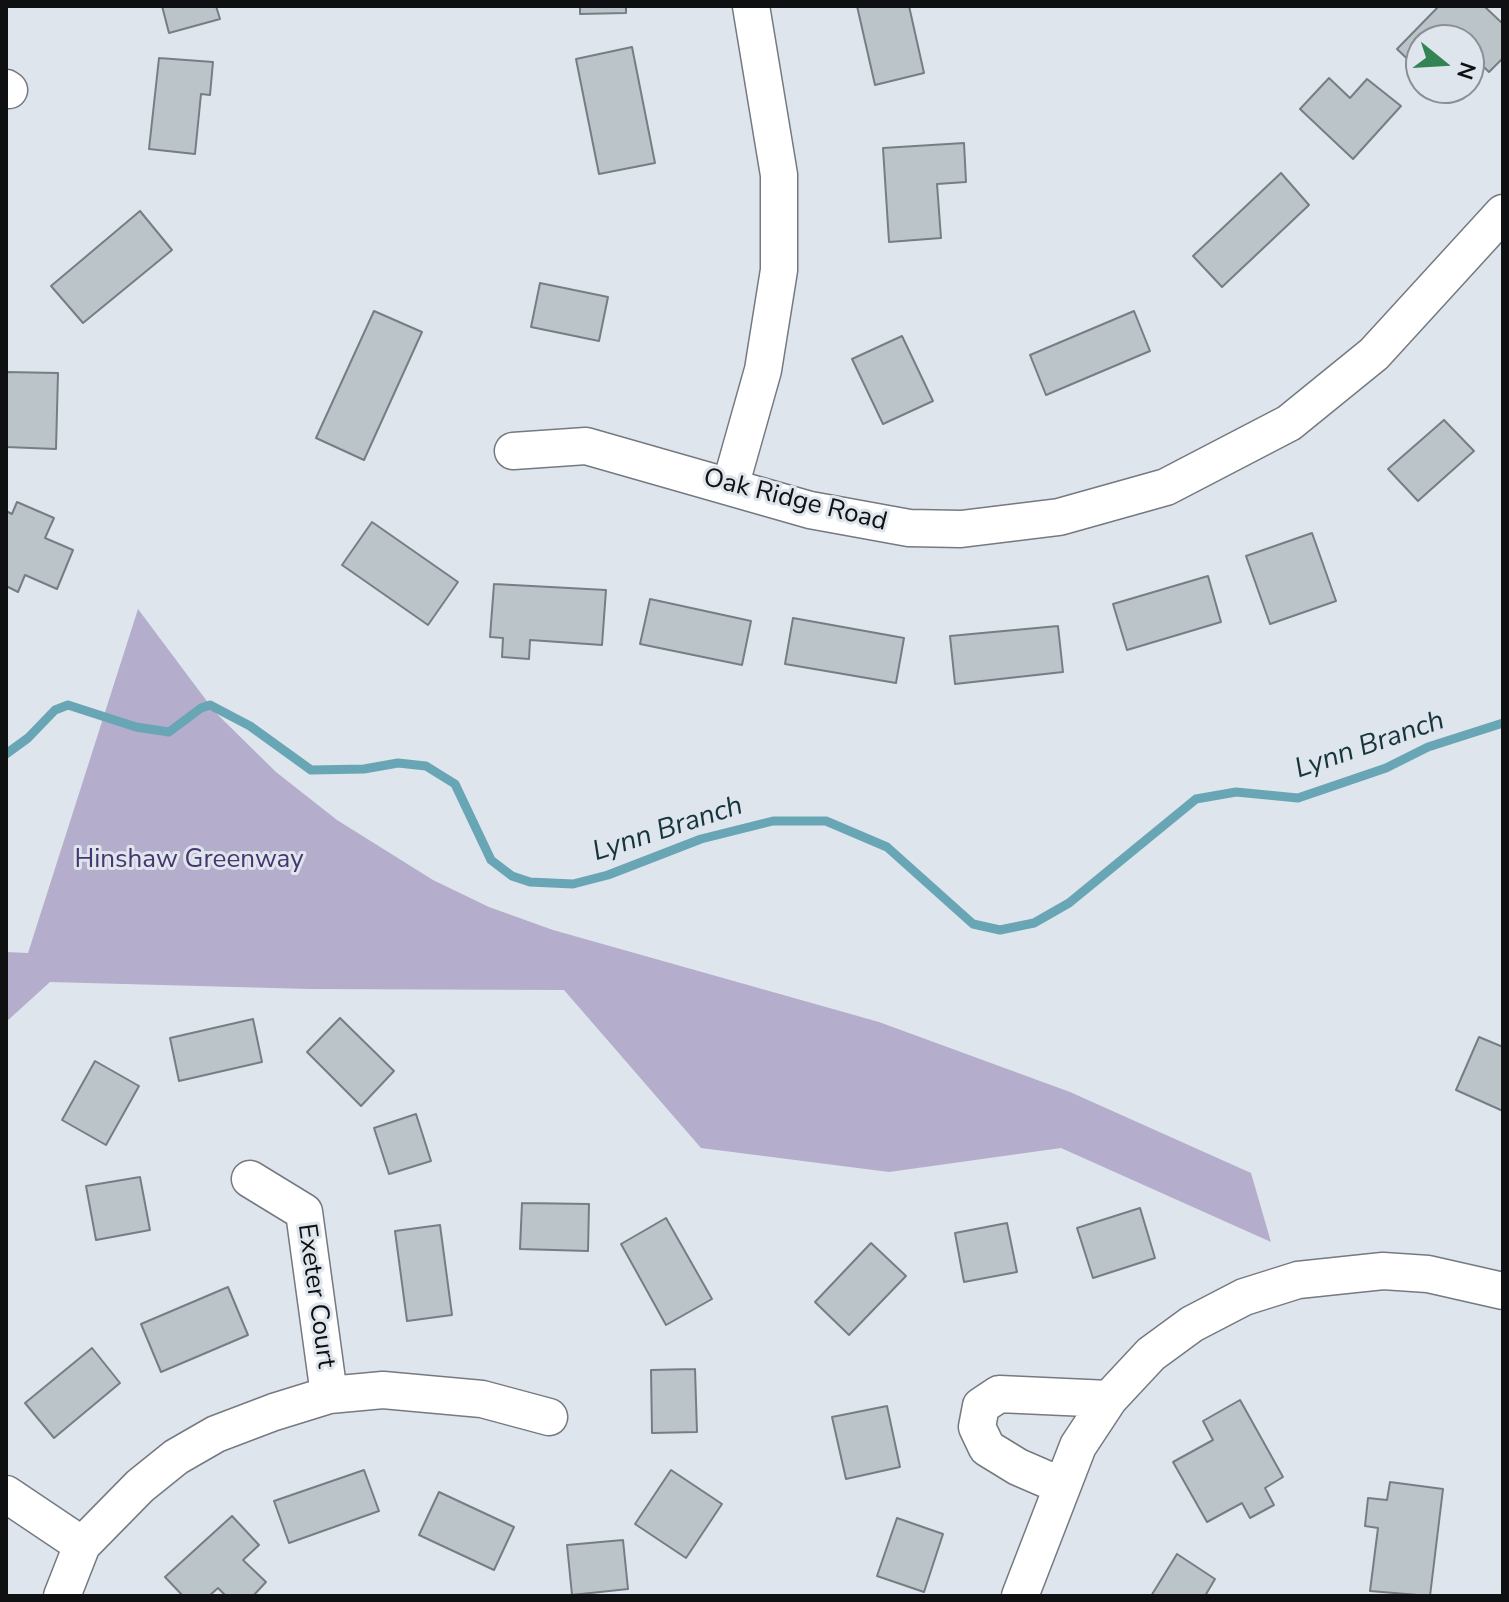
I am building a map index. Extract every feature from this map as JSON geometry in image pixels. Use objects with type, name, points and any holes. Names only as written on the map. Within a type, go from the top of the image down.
[{"type":"street","points":[[730,487],[763,370],[779,270],[779,175],[751,6]]},
{"type":"street","name":"Oak Ridge Road","points":[[513,451],[586,446],[862,521],[961,529],[1059,517],[1166,487],[1289,423],[1343,381],[1407,321],[1503,213]]},
{"type":"street","name":"Exeter Court","points":[[250,1179],[304,1212],[329,1395]]},
{"type":"street","points":[[1020,1596],[1078,1446],[1109,1399],[1151,1354],[1192,1324],[1244,1297],[1298,1280],[1398,1272],[1428,1274],[1503,1291]]},
{"type":"street","points":[[62,1596],[82,1545],[140,1486],[176,1457],[216,1434],[329,1395],[383,1390],[426,1391],[482,1399],[549,1417]]},
{"type":"street","points":[[1062,1486],[1018,1467],[987,1448],[977,1427],[981,1406],[999,1394],[1109,1399]]},
{"type":"street","points":[[6,1494],[82,1545]]},
{"type":"green space","name":"Hinshaw Greenway","points":[[138,609],[215,712],[276,772],[337,820],[433,880],[489,907],[553,930],[879,1022],[1070,1092],[1251,1173],[1271,1242],[1061,1148],[889,1172],[701,1148],[564,990],[310,989],[50,982],[6,1022],[6,952],[28,953]]},
{"type":"building","points":[[162,6],[216,6],[220,19],[169,33]]},
{"type":"building","points":[[580,6],[626,6],[626,13],[580,14]]},
{"type":"building","points":[[857,6],[909,6],[924,73],[875,85]]},
{"type":"building","points":[[1439,6],[1484,6],[1503,24],[1503,58],[1489,72],[1485,68],[1485,24],[1421,24]]},
{"type":"building","points":[[1405,41],[1405,57],[1397,49]]},
{"type":"building","points":[[632,47],[655,163],[599,174],[576,59]]},
{"type":"building","points":[[159,58],[213,62],[210,95],[201,94],[195,154],[149,149]]},
{"type":"building","points":[[1329,78],[1350,98],[1367,79],[1401,106],[1353,159],[1300,109]]},
{"type":"building","points":[[964,143],[966,182],[937,184],[941,238],[889,242],[883,148]]},
{"type":"building","points":[[1281,173],[1309,205],[1222,287],[1193,256]]},
{"type":"building","points":[[140,211],[172,250],[83,323],[51,286]]},
{"type":"building","points":[[540,283],[608,297],[599,341],[531,327]]},
{"type":"building","points":[[374,311],[422,332],[364,460],[316,438]]},
{"type":"building","points":[[1134,311],[1150,351],[1046,395],[1030,355]]},
{"type":"building","points":[[902,336],[933,401],[883,424],[852,359]]},
{"type":"building","points":[[6,372],[58,373],[56,449],[6,447]]},
{"type":"building","points":[[1444,420],[1474,451],[1418,501],[1388,469]]},
{"type":"building","points":[[17,502],[54,518],[45,538],[73,550],[57,589],[25,575],[18,592],[6,586],[6,511],[12,514]]},
{"type":"building","points":[[372,522],[458,582],[428,625],[342,565]]},
{"type":"building","points":[[1312,533],[1336,601],[1270,624],[1246,556]]},
{"type":"building","points":[[1208,576],[1221,622],[1127,650],[1113,604]]},
{"type":"building","points":[[494,584],[606,590],[602,645],[530,640],[529,659],[502,657],[503,638],[490,637]]},
{"type":"building","points":[[650,599],[751,621],[742,665],[640,644]]},
{"type":"building","points":[[793,618],[904,638],[896,683],[785,664]]},
{"type":"building","points":[[1058,626],[1063,672],[955,684],[950,636]]},
{"type":"building","points":[[340,1018],[394,1071],[361,1106],[307,1052]]},
{"type":"building","points":[[253,1019],[262,1062],[179,1081],[170,1038]]},
{"type":"building","points":[[1479,1037],[1503,1047],[1503,1111],[1456,1090]]},
{"type":"building","points":[[95,1061],[139,1086],[106,1145],[62,1120]]},
{"type":"building","points":[[416,1114],[431,1161],[389,1174],[374,1128]]},
{"type":"building","points":[[140,1177],[150,1230],[96,1240],[86,1186]]},
{"type":"building","points":[[522,1203],[589,1204],[588,1251],[520,1249]]},
{"type":"building","points":[[1140,1208],[1155,1258],[1093,1278],[1077,1228]]},
{"type":"building","points":[[666,1218],[712,1299],[666,1325],[621,1244]]},
{"type":"building","points":[[1007,1223],[1017,1272],[964,1282],[955,1233]]},
{"type":"building","points":[[440,1225],[452,1315],[407,1321],[395,1231]]},
{"type":"building","points":[[871,1243],[906,1276],[849,1335],[815,1302]]},
{"type":"building","points":[[228,1287],[248,1335],[161,1372],[141,1324]]},
{"type":"building","points":[[92,1348],[120,1383],[54,1438],[25,1403]]},
{"type":"building","points":[[695,1369],[697,1432],[652,1433],[651,1370]]},
{"type":"building","points":[[1240,1400],[1283,1477],[1265,1488],[1274,1505],[1250,1518],[1242,1503],[1207,1522],[1173,1462],[1213,1440],[1203,1421]]},
{"type":"building","points":[[887,1406],[900,1467],[846,1479],[832,1417]]},
{"type":"building","points":[[364,1470],[379,1511],[289,1543],[274,1501]]},
{"type":"building","points":[[671,1470],[722,1504],[686,1558],[635,1524]]},
{"type":"building","points":[[1390,1482],[1443,1489],[1430,1596],[1370,1591],[1378,1528],[1365,1526],[1368,1498],[1387,1500]]},
{"type":"building","points":[[439,1492],[514,1527],[494,1570],[419,1535]]},
{"type":"building","points":[[232,1516],[259,1545],[243,1560],[266,1582],[253,1596],[226,1596],[218,1588],[209,1596],[183,1596],[165,1577]]},
{"type":"building","points":[[897,1518],[943,1534],[924,1592],[877,1576]]},
{"type":"building","points":[[623,1540],[628,1589],[572,1595],[567,1545]]},
{"type":"building","points":[[1177,1554],[1215,1579],[1205,1596],[1151,1596]]},
{"type":"waterway","name":"Lynn Branch","points":[[6,754],[28,738],[55,710],[68,705],[136,727],[169,732],[201,708],[210,705],[250,726],[311,770],[364,769],[398,763],[426,766],[455,784],[491,860],[512,876],[530,882],[573,884],[608,875],[701,839],[773,821],[826,821],[887,847],[973,924],[1000,930],[1034,923],[1069,903],[1196,799],[1236,792],[1298,798],[1386,768],[1428,747],[1503,723]]}]
